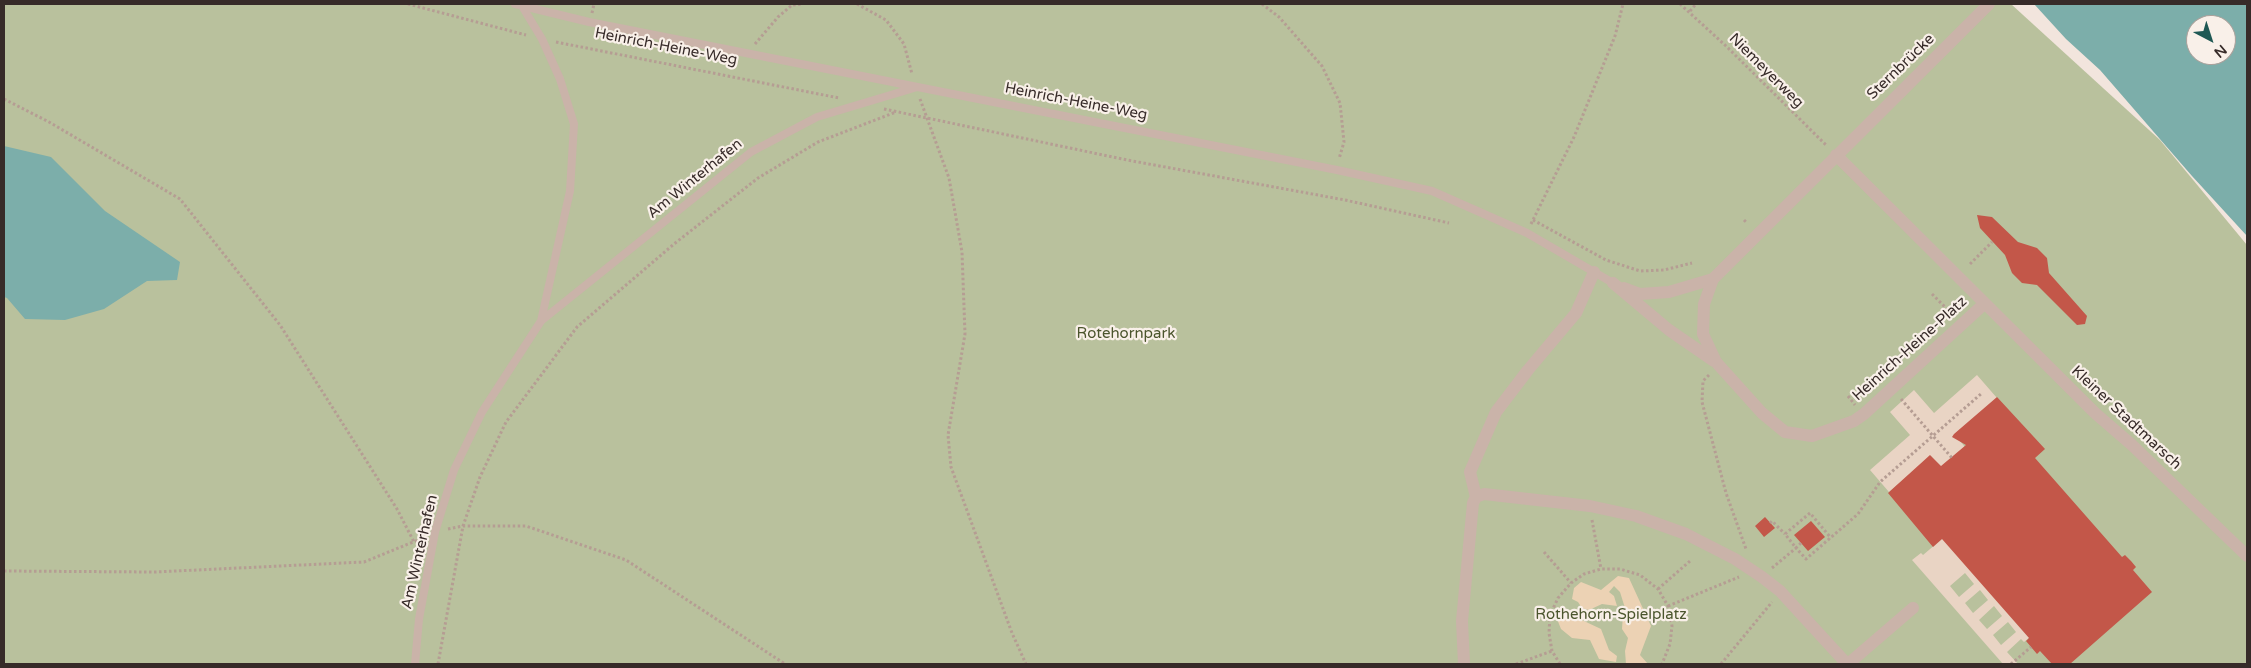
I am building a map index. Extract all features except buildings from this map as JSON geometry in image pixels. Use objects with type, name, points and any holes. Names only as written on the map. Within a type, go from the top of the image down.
[{"type":"street","name":"Sternbrücke","points":[[1836,155],[1989,4]]},
{"type":"street","name":"Heinrich-Heine-Platz","points":[[1836,155],[1984,304],[1892,389],[1854,421],[1812,436],[1798,436],[1779,429],[1716,362],[1703,334],[1702,315],[1706,294],[1713,279],[1836,155]]},
{"type":"street","points":[[1464,664],[1462,621],[1476,497],[1470,472],[1496,412],[1528,370],[1576,313],[1594,272]]},
{"type":"street","name":"Heinrich-Heine-Weg","points":[[1613,283],[1630,291],[1651,294],[1679,290],[1713,279]]},
{"type":"street","name":"Heinrich-Heine-Weg","points":[[1613,283],[1669,330],[1716,362]]},
{"type":"street","name":"Kleiner Stadtmarsch","points":[[1984,304],[2095,413],[2132,445],[2247,556]]},
{"type":"street","points":[[1476,497],[1484,494],[1590,506],[1636,516],[1686,534],[1758,574],[1780,592],[1848,664],[1912,608]]},
{"type":"lane","name":"Am Winterhafen","points":[[519,5],[542,39],[560,78],[574,124],[570,191],[541,321]]},
{"type":"lane","name":"Heinrich-Heine-Weg","points":[[519,5],[589,22],[1337,170],[1432,191],[1527,233],[1613,283]]},
{"type":"lane","name":"Am Winterhafen","points":[[414,664],[419,619],[435,532],[454,470],[482,412],[541,321],[751,152],[816,117],[916,87]]},
{"type":"path","name":"Heinrich-Heine-Weg","points":[[408,4],[542,39],[861,103],[927,119],[1127,160],[1345,200],[1449,222]]},
{"type":"path","points":[[750,53],[756,42],[792,4],[802,4]]},
{"type":"path","points":[[857,4],[886,20],[904,44],[916,87],[948,178],[962,252],[965,334],[948,435],[951,467],[1012,634],[1026,664]]},
{"type":"path","points":[[1262,4],[1280,17],[1322,66],[1340,103],[1344,142],[1337,170]]},
{"type":"path","points":[[1623,4],[1615,36],[1574,137],[1533,220],[1606,260],[1640,271],[1664,270],[1692,263]]},
{"type":"path","name":"Niemeyerweg","points":[[1680,4],[1690,11],[1836,155]]},
{"type":"path","points":[[1690,11],[1696,4]]},
{"type":"path","points":[[4,99],[50,122],[180,199],[280,325],[397,509],[414,542]]},
{"type":"path","points":[[438,664],[462,526],[480,477],[506,422],[577,327],[674,244],[758,178],[818,142],[897,112]]},
{"type":"path","points":[[1970,264],[1992,242]]},
{"type":"path","points":[[1932,294],[1962,324]]},
{"type":"path","points":[[1703,381],[1702,402],[1726,494],[1758,574]]},
{"type":"path","points":[[1892,389],[1952,458]]},
{"type":"path","points":[[1770,523],[1772,521],[1806,559],[1858,514],[1880,482],[1982,393]]},
{"type":"path","points":[[1590,506],[1601,568]]},
{"type":"path","points":[[1784,534],[1810,513],[1831,538]]},
{"type":"path","points":[[4,571],[155,572],[364,562],[435,532],[462,526],[526,526],[626,560],[785,664]]},
{"type":"path","points":[[1668,606],[1758,574],[1801,543]]},
{"type":"path","points":[[1544,552],[1571,583]]},
{"type":"path","points":[[1658,589],[1690,561]]},
{"type":"path","points":[[1560,664],[1552,651],[1549,633],[1550,615],[1558,598],[1571,583],[1584,574],[1601,568],[1620,569],[1640,575],[1658,589],[1668,606],[1672,626],[1670,644],[1662,664]]},
{"type":"path","points":[[1721,664],[1780,592]]},
{"type":"path","points":[[2011,664],[2031,646]]},
{"type":"path","points":[[1516,664],[1552,651]]},
{"type":"green space","name":"Rotehornpark","points":[[4,4],[2011,4],[2160,140],[2247,245],[2247,664],[4,664]]},
{"type":"sand","points":[[1618,576],[1629,578],[1651,626],[1640,655],[1648,664],[1626,664],[1625,651],[1628,638],[1622,629],[1625,608],[1620,592],[1614,586],[1609,592],[1614,596],[1617,606],[1602,604],[1589,610],[1582,608],[1578,602],[1572,599],[1574,588],[1581,582],[1601,590]]},
{"type":"sand","points":[[1563,607],[1569,614],[1601,629],[1609,650],[1617,656],[1616,662],[1599,659],[1590,640],[1572,638],[1561,629],[1557,619],[1558,611]]},
{"type":"shaded area","points":[[1977,375],[1997,398],[1955,435],[1965,447],[1941,468],[1931,456],[1889,492],[1870,470],[1910,435],[1890,412],[1914,390],[1934,413]]},
{"type":"shaded area","points":[[1943,538],[2030,637],[2024,642],[2021,639],[2007,652],[2018,664],[2003,664],[1912,560],[1921,553],[1923,555]],"holes":[[[1965,573],[1974,584],[1959,597],[1950,586]],[[1980,590],[1988,600],[1973,613],[1965,603]],[[1994,606],[2002,616],[1987,629],[1979,620]],[[2008,622],[2016,632],[2001,645],[1993,635]]]},
{"type":"water","points":[[2034,4],[2247,4],[2247,236],[2192,176],[2100,70],[2066,39]]},
{"type":"water","points":[[4,146],[51,157],[105,211],[180,262],[177,280],[147,281],[104,309],[65,320],[25,319],[4,297]]},
{"type":"park label","name":"Rothehorn-Spielplatz","points":[[1611,615]]}]
